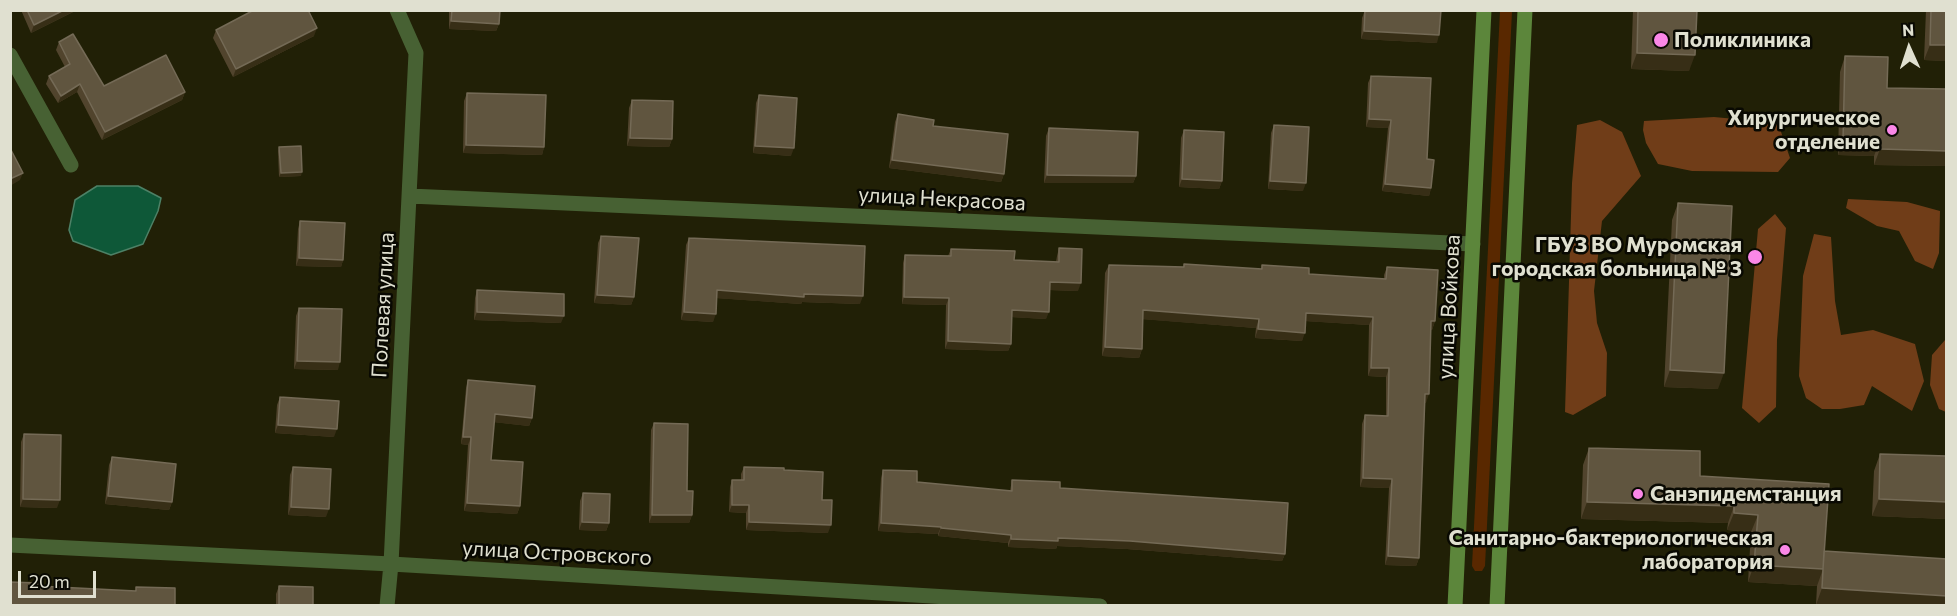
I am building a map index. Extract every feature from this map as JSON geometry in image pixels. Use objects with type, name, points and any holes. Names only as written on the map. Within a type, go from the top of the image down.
[{"type":"main road","name":"улица Войкова","points":[[1455,606],[1484,10]]},
{"type":"main road","points":[[1497,606],[1525,10]]},
{"type":"street","name":"Полевая улица","points":[[387,606],[416,53],[397,10]]},
{"type":"street","points":[[10,55],[71,165]]},
{"type":"street","name":"улица Некрасова","points":[[410,196],[1473,244]]},
{"type":"street","name":"улица Островского","points":[[10,545],[391,564],[1100,606]]},
{"type":"shaded area","points":[[1500,11],[1512,11],[1485,566],[1482,571],[1475,571],[1472,566]]},
{"type":"shaded area","points":[[1714,117],[1778,123],[1790,158],[1778,172],[1692,171],[1658,164],[1646,143],[1643,130],[1644,121]]},
{"type":"shaded area","points":[[1600,120],[1622,132],[1641,176],[1602,221],[1594,291],[1597,323],[1607,353],[1606,396],[1573,415],[1565,412],[1572,183],[1577,125]]},
{"type":"shaded area","points":[[97,186],[138,186],[161,198],[158,211],[143,244],[111,255],[73,241],[69,230],[75,200]]},
{"type":"shaded area","points":[[1848,199],[1907,202],[1940,211],[1939,253],[1933,269],[1915,261],[1899,231],[1877,226],[1846,208]]},
{"type":"shaded area","points":[[1775,214],[1786,228],[1777,340],[1776,407],[1759,423],[1742,408],[1758,229]]},
{"type":"shaded area","points":[[1814,234],[1831,237],[1835,301],[1841,335],[1873,330],[1915,344],[1924,381],[1912,411],[1872,386],[1864,405],[1822,409],[1806,398],[1799,376],[1803,276]]},
{"type":"shaded area","points":[[1945,340],[1946,412],[1939,409],[1930,385],[1932,355]]},
{"type":"building","points":[[27,10],[64,10],[34,25]]},
{"type":"building","points":[[254,10],[308,10],[317,28],[236,69],[216,30]]},
{"type":"building","points":[[452,10],[500,10],[499,24],[451,21]]},
{"type":"building","points":[[1365,10],[1441,10],[1439,35],[1364,31]]},
{"type":"building","name":"Поликлиника","points":[[1638,10],[1697,10],[1695,55],[1637,53]]},
{"type":"building","points":[[1931,10],[1947,10],[1947,45],[1930,45]]},
{"type":"building","points":[[73,34],[104,86],[166,55],[185,92],[105,132],[80,84],[61,96],[49,76],[70,64],[59,42]]},
{"type":"building","name":"Хирургическое отделение","points":[[1845,56],[1888,57],[1887,88],[1947,89],[1947,151],[1880,149],[1880,140],[1843,140]]},
{"type":"building","points":[[1371,76],[1431,78],[1427,159],[1434,160],[1431,188],[1385,184],[1391,120],[1369,119]]},
{"type":"building","points":[[467,93],[546,95],[544,147],[466,145]]},
{"type":"building","points":[[759,95],[797,98],[794,148],[755,146]]},
{"type":"building","points":[[632,100],[673,101],[672,139],[630,138]]},
{"type":"building","points":[[898,114],[934,120],[933,126],[1008,134],[1004,174],[892,160]]},
{"type":"building","points":[[1274,125],[1309,127],[1306,183],[1270,181]]},
{"type":"building","points":[[1049,128],[1138,132],[1136,176],[1047,175]]},
{"type":"building","points":[[1184,130],[1224,132],[1222,181],[1182,179]]},
{"type":"building","points":[[301,146],[302,172],[281,173],[279,147]]},
{"type":"building","points":[[10,148],[23,173],[10,179]]},
{"type":"building","points":[[1678,203],[1732,206],[1724,373],[1670,370]]},
{"type":"building","points":[[300,221],[345,223],[343,260],[299,258]]},
{"type":"building","points":[[601,236],[639,238],[634,297],[597,295]]},
{"type":"building","points":[[689,238],[865,246],[863,296],[804,294],[804,297],[717,290],[716,314],[684,312]]},
{"type":"building","points":[[1059,248],[1082,249],[1081,283],[1050,282],[1049,312],[1012,310],[1011,344],[948,341],[949,298],[904,297],[905,255],[951,256],[951,249],[1015,251],[1014,260],[1059,262]]},
{"type":"building","points":[[1184,264],[1262,269],[1262,265],[1309,268],[1309,274],[1386,279],[1387,267],[1438,270],[1435,321],[1431,321],[1429,394],[1425,394],[1419,558],[1388,556],[1392,479],[1363,478],[1365,415],[1388,416],[1389,368],[1371,368],[1373,317],[1306,313],[1305,333],[1258,329],[1259,319],[1143,310],[1142,349],[1105,347],[1109,265],[1184,267]]},
{"type":"building","points":[[477,290],[564,294],[564,316],[477,312]]},
{"type":"building","points":[[299,308],[342,309],[340,362],[297,361]]},
{"type":"building","points":[[468,380],[535,386],[532,418],[495,414],[491,460],[523,462],[520,506],[467,503],[471,437],[463,437]]},
{"type":"building","points":[[280,397],[339,401],[337,429],[278,425]]},
{"type":"building","points":[[654,423],[688,424],[687,491],[693,491],[692,515],[652,515]]},
{"type":"building","points":[[24,434],[61,435],[60,500],[23,499]]},
{"type":"building","points":[[1589,448],[1700,451],[1700,476],[1829,484],[1823,569],[1754,565],[1758,515],[1734,513],[1734,506],[1587,502]]},
{"type":"building","points":[[1880,454],[1947,456],[1947,502],[1879,499]]},
{"type":"building","points":[[112,457],[176,464],[172,502],[108,496]]},
{"type":"building","points":[[293,467],[331,469],[329,509],[291,507]]},
{"type":"building","points":[[744,467],[823,472],[822,500],[832,500],[831,525],[749,522],[749,505],[732,505],[732,480],[744,480]]},
{"type":"building","points":[[883,470],[917,471],[917,482],[1012,491],[1012,480],[1060,482],[1060,488],[1288,503],[1285,554],[1130,541],[1011,539],[1011,535],[881,523]]},
{"type":"building","points":[[583,493],[610,494],[609,523],[582,522]]},
{"type":"building","points":[[1824,551],[1947,559],[1947,596],[1822,588]]},
{"type":"building","points":[[10,582],[38,583],[38,586],[136,591],[136,587],[175,588],[175,606],[10,606]]},
{"type":"building","points":[[279,586],[313,587],[313,606],[279,606]]},
{"type":"place","name":"Поликлиника","points":[[1661,40]]},
{"type":"place","name":"Хирургическое отделение","points":[[1892,130]]},
{"type":"place","name":"ГБУЗ ВО Муромская городская больница № 3","points":[[1755,257]]},
{"type":"place","name":"Cанэпидемстанция","points":[[1638,494]]},
{"type":"place","name":"Санитарно-бактериологическая лаборатория","points":[[1785,550]]}]
